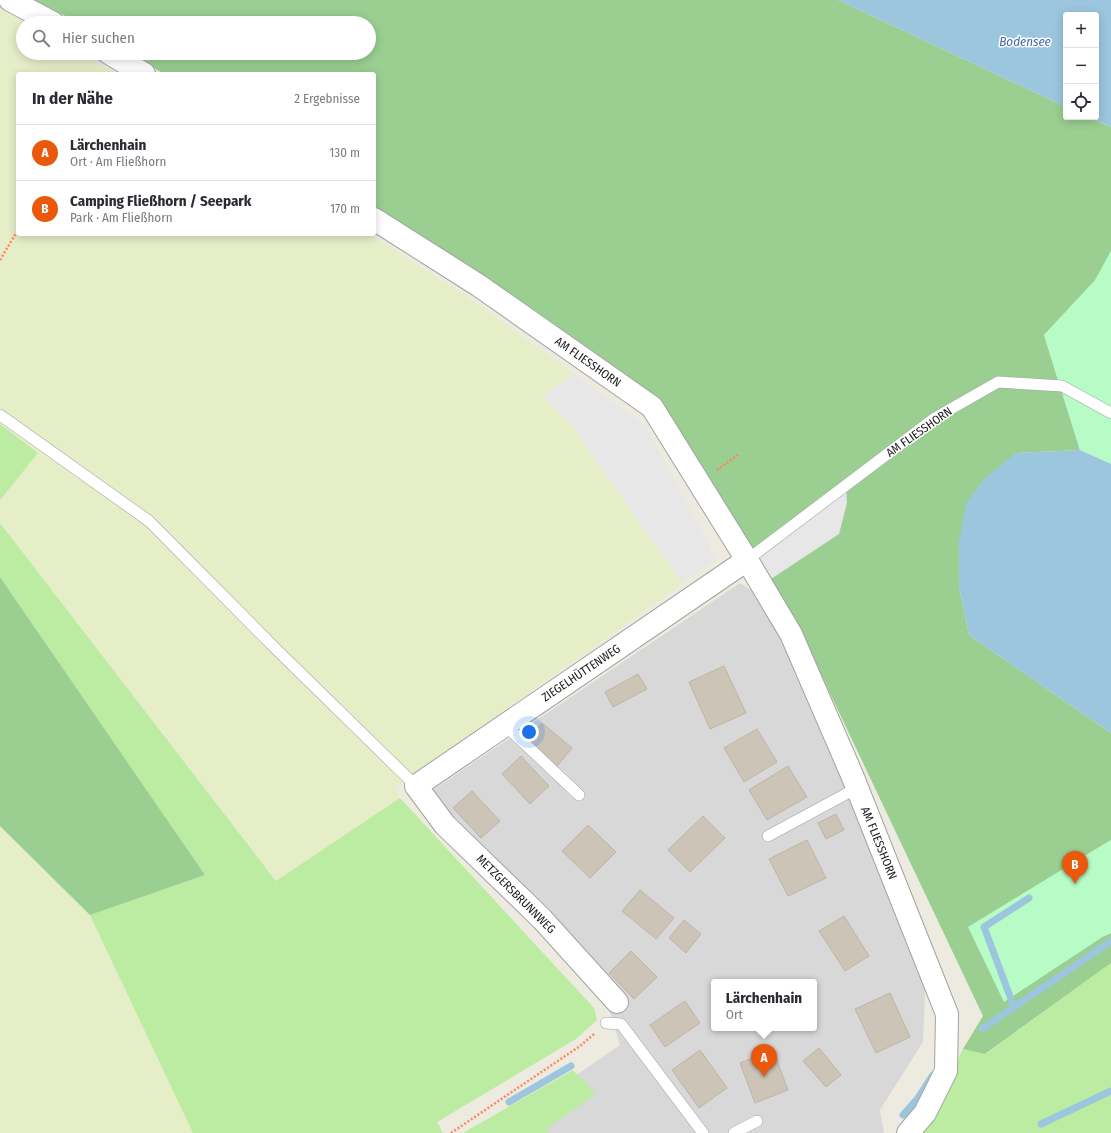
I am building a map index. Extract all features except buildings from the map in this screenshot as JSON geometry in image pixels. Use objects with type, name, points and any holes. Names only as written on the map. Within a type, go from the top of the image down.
[{"type":"street","points":[[10,0],[40,16]]},
{"type":"street","points":[[120,60],[141,72]]},
{"type":"street","name":"AM FLIESSHORN","points":[[376,221],[478,285],[652,407],[791,634],[852,775],[947,1014],[946,1071],[925,1113],[908,1133]]},
{"type":"street","name":"ZIEGELHÜTTENWEG","points":[[416,786],[747,560]]},
{"type":"street","name":"METZGERSBRUNNWEG","points":[[416,786],[445,825],[542,919],[617,1002]]},
{"type":"lane","name":"AM FLIESSHORN","points":[[747,560],[935,418],[998,382],[1062,386],[1111,414]]},
{"type":"lane","points":[[0,415],[149,521],[416,786]]},
{"type":"lane","points":[[505,725],[579,795]]},
{"type":"lane","points":[[768,836],[857,788]]},
{"type":"lane","points":[[606,1023],[621,1024],[703,1133]]},
{"type":"lane","points":[[734,1133],[757,1121]]},
{"type":"path","points":[[0,260],[16,233]]},
{"type":"path","points":[[699,483],[739,454]]},
{"type":"path","points":[[451,1133],[580,1046],[606,1023]]},
{"type":"shaded area","points":[[574,374],[646,426],[716,560],[682,583],[569,422],[543,396]]},
{"type":"shaded area","points":[[846,486],[847,503],[839,534],[771,579],[755,554]]},
{"type":"shaded area","points":[[740,583],[758,595],[783,645],[876,860],[925,990],[923,1042],[880,1110],[884,1133],[493,1133],[620,1045],[605,995],[430,792]]},
{"type":"green space","points":[[34,0],[838,0],[1063,106],[1063,120],[1095,120],[1111,127],[1111,251],[1096,280],[1044,335],[1080,450],[1016,453],[959,587],[969,635],[1111,733],[1111,840],[969,927],[1104,936],[1111,933],[1111,963],[985,1054],[963,1049],[983,1016],[809,649],[767,571],[653,399],[376,210],[376,72],[161,72],[142,60],[376,60],[376,16],[65,16]]},
{"type":"green space","points":[[0,9],[16,18],[16,60],[93,60],[113,72],[16,72],[16,236],[371,236],[469,298],[646,426],[716,560],[395,788],[400,798],[277,881],[0,523],[0,500],[38,453],[0,424]]},
{"type":"green space","points":[[1111,251],[1111,464],[1080,450],[1044,335],[1095,280]]},
{"type":"green space","points":[[0,424],[38,453],[0,500]]},
{"type":"green space","points":[[0,523],[276,881],[400,798],[594,1008],[597,1020],[576,1039],[437,1122],[443,1133],[193,1133],[90,915],[205,875],[0,577]]},
{"type":"green space","points":[[0,577],[205,875],[90,915],[0,826]]},
{"type":"green space","points":[[0,826],[90,915],[193,1133],[0,1133]]},
{"type":"green space","points":[[1111,840],[1111,933],[1104,936],[1004,1002],[968,927]]},
{"type":"green space","points":[[1111,963],[1111,1133],[920,1133],[963,1049],[986,1054]]},
{"type":"green space","points":[[573,1070],[596,1094],[546,1129],[549,1133],[463,1133]]},
{"type":"water","name":"Bodensee","points":[[838,0],[1111,0],[1111,127],[1095,120],[1099,120],[1099,12],[1063,12],[1063,106]]},
{"type":"water","points":[[1080,450],[1111,464],[1111,733],[969,635],[959,587],[959,541],[966,504],[984,479],[1016,453]]},
{"type":"waterway","points":[[1014,1007],[984,927],[1029,898]]},
{"type":"waterway","points":[[982,1029],[1111,941]]},
{"type":"waterway","points":[[509,1102],[571,1066]]},
{"type":"waterway","points":[[903,1115],[918,1098],[933,1075]]},
{"type":"waterway","points":[[1041,1124],[1111,1091]]},
{"type":"place","name":"Camping Fließhorn / Seepark","points":[[1075,884]]},
{"type":"place","name":"Lärchenhain","points":[[764,1077]]}]
